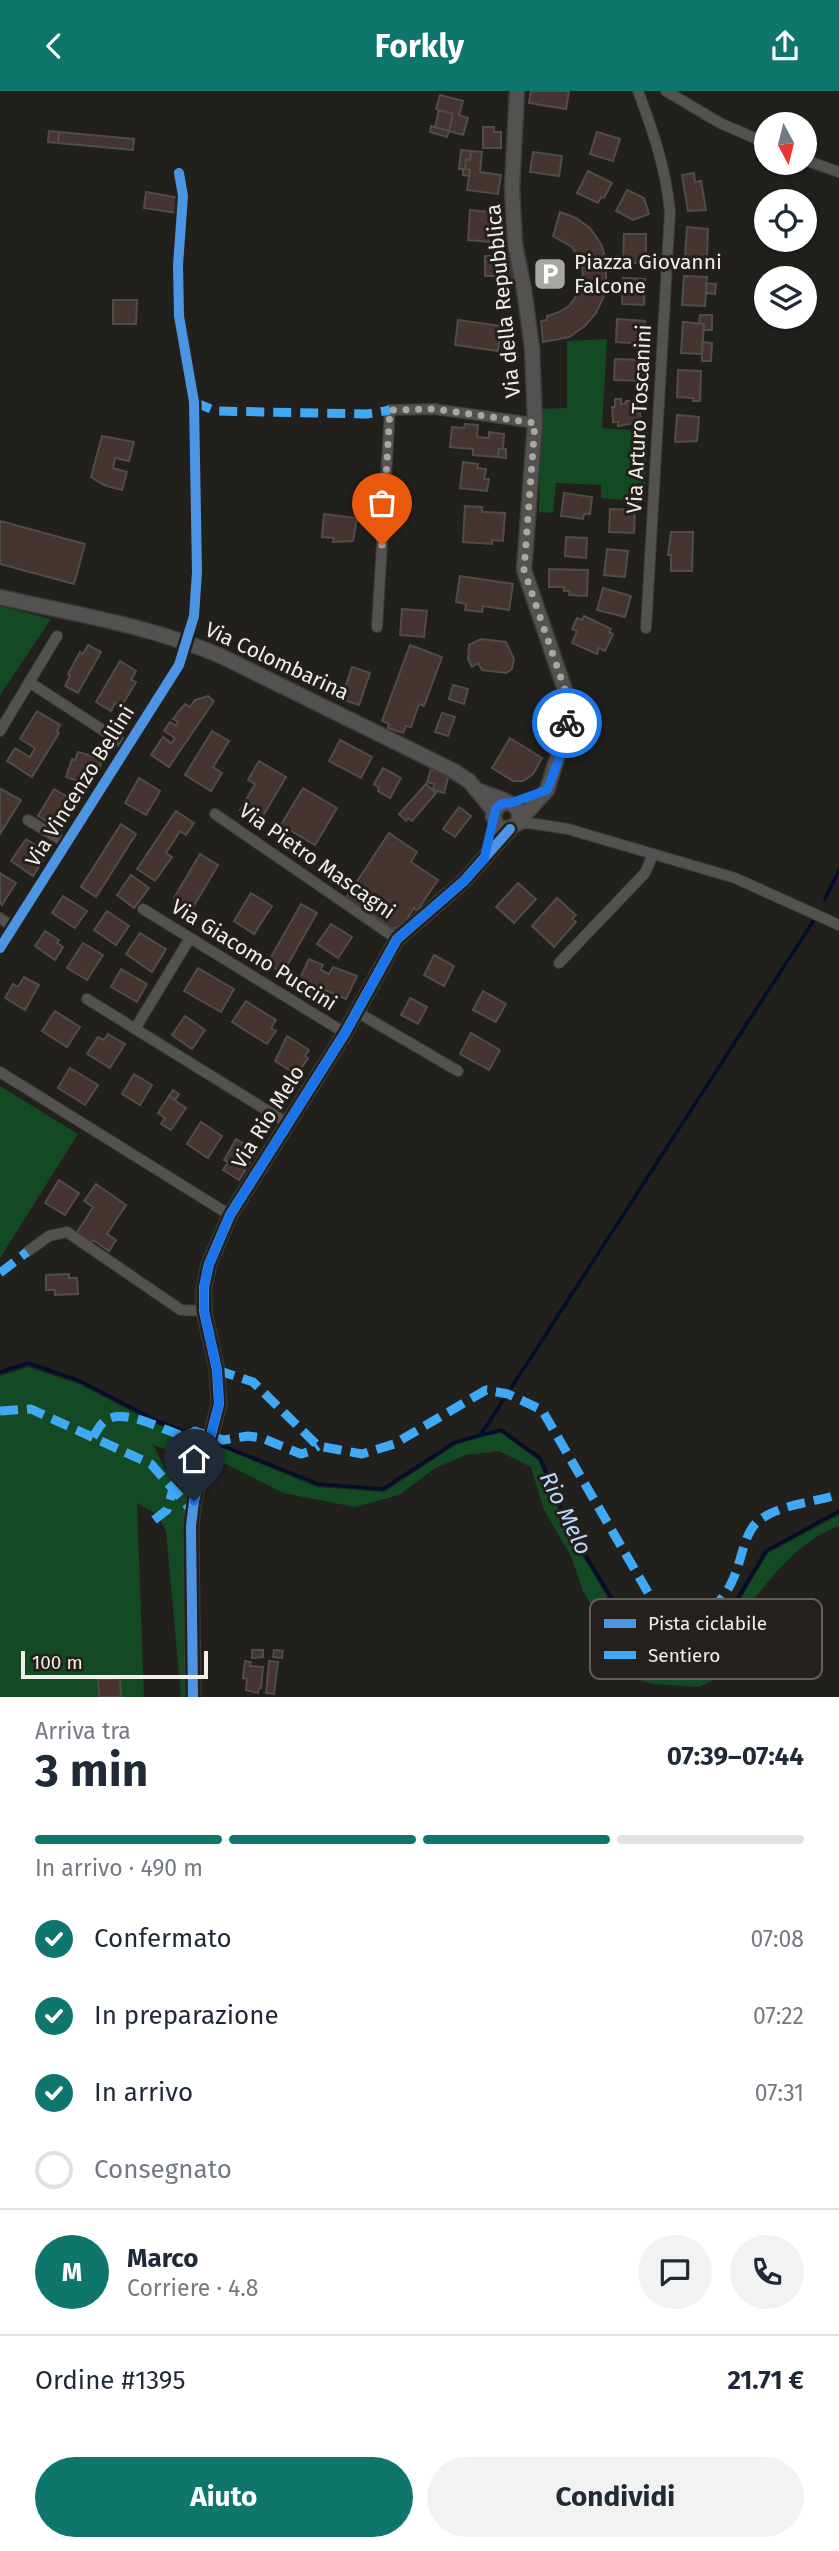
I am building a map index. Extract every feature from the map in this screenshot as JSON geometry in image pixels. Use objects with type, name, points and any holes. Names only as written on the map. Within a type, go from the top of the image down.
[{"type":"street","name":"Via della Repubblica","points":[[516,824],[547,790],[568,727],[565,690],[524,570],[535,423],[531,348],[515,244],[512,188],[517,91]]},
{"type":"street","name":"Via Arturo Toscanini","points":[[638,91],[656,138],[667,180],[670,212],[646,628]]},
{"type":"street","points":[[666,91],[720,123],[754,138]]},
{"type":"street","points":[[817,164],[839,172]]},
{"type":"street","name":"Via Vincenzo Bellini","points":[[0,948],[178,665],[194,616],[197,572],[194,403],[179,316],[178,265],[184,196],[179,173]]},
{"type":"street","points":[[377,627],[390,410],[434,409],[535,423]]},
{"type":"street","name":"Via Colombarina","points":[[0,597],[187,641],[221,656],[429,758],[469,781],[480,791],[494,816]]},
{"type":"street","points":[[0,731],[57,636]]},
{"type":"street","name":"Via Vincenzo Bellini","points":[[29,682],[127,746]]},
{"type":"street","points":[[547,790],[499,805],[494,816],[498,827],[516,824],[568,829],[653,853],[734,878],[839,925]]},
{"type":"street","name":"Via Colombarina","points":[[480,791],[509,803]]},
{"type":"street","points":[[509,803],[518,808],[516,824]]},
{"type":"street","name":"Via Pietro Mascagni","points":[[215,814],[397,939]]},
{"type":"street","name":"Via Rio Melo","points":[[484,859],[494,816]]},
{"type":"street","name":"Via Vincenzo Bellini","points":[[28,820],[66,843]]},
{"type":"street","name":"Via Rio Melo","points":[[193,1697],[191,1526],[203,1460],[219,1404],[217,1370],[204,1311],[204,1287],[209,1264],[230,1215],[345,1033],[397,939],[464,881],[516,824]]},
{"type":"street","points":[[559,963],[645,873],[653,853]]},
{"type":"street","name":"Via Giacomo Puccini","points":[[144,909],[345,1033]]},
{"type":"street","points":[[0,918],[13,927]]},
{"type":"street","points":[[135,1029],[190,938]]},
{"type":"street","points":[[87,999],[289,1124]]},
{"type":"street","points":[[357,1012],[458,1071]]},
{"type":"street","points":[[0,1072],[230,1215]]},
{"type":"street","points":[[27,1252],[49,1236],[67,1232],[181,1310],[204,1311]]},
{"type":"green space","points":[[607,339],[602,428],[648,432],[644,502],[601,498],[601,485],[556,483],[553,513],[539,512],[541,409],[567,408],[567,341]]},
{"type":"green space","points":[[0,606],[51,619],[0,695]]},
{"type":"green space","points":[[0,1086],[78,1134],[0,1258]]},
{"type":"green space","points":[[28,1367],[79,1384],[156,1424],[202,1442],[196,1460],[153,1445],[173,1484],[187,1493],[183,1532],[185,1697],[181,1697],[166,1531],[158,1515],[137,1503],[144,1697],[0,1697],[0,1376]]},
{"type":"green space","points":[[501,1433],[538,1460],[567,1530],[608,1599],[590,1599],[590,1603],[571,1556],[544,1510],[531,1467],[499,1451],[466,1455],[435,1468],[399,1495],[355,1507],[283,1493],[212,1457],[215,1445],[317,1487],[384,1492],[456,1445]]},
{"type":"green space","points":[[839,1515],[839,1526],[804,1546],[755,1599],[741,1599],[768,1553]]},
{"type":"green space","points":[[637,1679],[715,1679],[699,1687],[653,1684]]},
{"type":"building","points":[[531,91],[569,91],[566,109],[529,103]]},
{"type":"building","points":[[440,95],[463,101],[459,115],[468,118],[463,135],[449,131],[453,114],[436,109]]},
{"type":"building","points":[[439,110],[453,114],[449,131],[435,127]]},
{"type":"building","points":[[431,126],[449,131],[447,137],[430,132]]},
{"type":"building","points":[[483,127],[494,127],[494,132],[501,132],[501,148],[483,148]]},
{"type":"building","points":[[49,131],[59,132],[58,143],[48,142]]},
{"type":"building","points":[[59,132],[134,139],[133,150],[58,143]]},
{"type":"building","points":[[597,132],[620,139],[613,161],[590,154]]},
{"type":"building","points":[[461,150],[471,151],[470,160],[466,159],[465,169],[470,170],[469,176],[463,175],[463,169],[459,169]]},
{"type":"building","points":[[471,151],[482,152],[480,172],[501,175],[498,194],[467,190],[470,170],[465,169],[466,159],[470,160]]},
{"type":"building","points":[[533,152],[562,156],[559,176],[530,172]]},
{"type":"building","points":[[588,171],[612,183],[598,203],[577,193]]},
{"type":"building","points":[[694,173],[695,182],[701,181],[706,210],[688,211],[682,175]]},
{"type":"building","points":[[627,190],[644,198],[649,214],[633,220],[616,211]]},
{"type":"building","points":[[146,192],[180,198],[177,213],[144,208]]},
{"type":"building","points":[[470,210],[491,212],[489,242],[468,240]]},
{"type":"building","points":[[560,212],[576,218],[590,228],[601,244],[606,259],[606,279],[603,298],[596,313],[585,326],[569,337],[543,342],[541,321],[569,306],[583,277],[582,264],[572,247],[553,236]]},
{"type":"building","points":[[687,227],[708,229],[707,258],[685,257]]},
{"type":"building","points":[[624,234],[646,234],[646,263],[623,263]]},
{"type":"building","points":[[485,256],[508,256],[508,264],[514,264],[514,280],[496,280],[496,276],[485,276]]},
{"type":"building","points":[[684,276],[707,277],[705,306],[682,305]]},
{"type":"building","points":[[623,278],[645,279],[644,305],[622,304]]},
{"type":"building","points":[[706,283],[716,284],[715,294],[706,293]]},
{"type":"building","points":[[113,300],[137,300],[136,324],[113,324]]},
{"type":"building","points":[[700,315],[712,315],[712,330],[703,330],[704,324],[699,323]]},
{"type":"building","points":[[617,319],[645,321],[644,344],[616,342]]},
{"type":"building","points":[[458,320],[501,326],[498,351],[455,345]]},
{"type":"building","points":[[683,322],[704,324],[702,354],[681,353]]},
{"type":"building","points":[[702,342],[712,343],[711,361],[702,361]]},
{"type":"building","points":[[615,359],[644,360],[643,381],[614,380]]},
{"type":"building","points":[[678,370],[701,371],[700,401],[677,397]]},
{"type":"building","points":[[615,399],[621,399],[621,404],[638,401],[638,410],[634,410],[635,414],[640,413],[641,422],[618,426],[618,422],[613,422],[612,407],[615,407]]},
{"type":"building","points":[[677,415],[699,417],[697,441],[675,442]]},
{"type":"building","points":[[465,424],[478,425],[477,437],[489,438],[489,432],[504,434],[503,449],[499,449],[498,457],[473,455],[473,449],[450,447],[452,427],[464,428]]},
{"type":"building","points":[[102,436],[134,442],[129,461],[115,458],[113,468],[127,472],[122,490],[104,485],[91,477]]},
{"type":"building","points":[[499,449],[506,449],[506,458],[498,457]]},
{"type":"building","points":[[463,462],[478,464],[477,468],[486,469],[484,479],[489,479],[487,491],[460,488]]},
{"type":"building","points":[[564,493],[592,497],[590,514],[584,514],[583,519],[561,516]]},
{"type":"building","points":[[465,506],[482,507],[482,512],[505,513],[503,541],[492,540],[492,544],[463,542]]},
{"type":"building","points":[[610,509],[635,510],[634,533],[609,532]]},
{"type":"building","points":[[324,514],[357,518],[353,541],[333,542],[334,538],[322,537]]},
{"type":"building","points":[[0,521],[85,544],[74,584],[0,564]]},
{"type":"building","points":[[671,532],[693,532],[692,571],[671,571],[671,555],[668,555]]},
{"type":"building","points":[[566,537],[587,538],[586,558],[565,556]]},
{"type":"building","points":[[607,549],[628,551],[625,577],[604,575]]},
{"type":"building","points":[[549,569],[588,570],[587,596],[569,595],[570,591],[564,591],[564,587],[549,587]]},
{"type":"building","points":[[460,576],[513,584],[509,610],[483,606],[482,612],[465,610],[466,604],[456,602]]},
{"type":"building","points":[[603,588],[631,596],[625,617],[597,610]]},
{"type":"building","points":[[402,609],[427,611],[424,637],[400,635]]},
{"type":"building","points":[[584,616],[611,629],[609,632],[613,634],[605,651],[599,648],[597,654],[572,643],[577,631],[572,629],[577,618],[582,620]]},
{"type":"building","points":[[481,639],[506,642],[514,659],[512,669],[506,673],[482,670],[478,663],[472,667],[468,659],[469,645]]},
{"type":"building","points":[[88,645],[101,652],[78,693],[65,686],[80,652],[83,654]]},
{"type":"building","points":[[410,645],[442,657],[424,706],[419,704],[411,727],[406,726],[403,733],[388,728],[389,724],[382,721]]},
{"type":"building","points":[[120,661],[136,671],[131,680],[136,682],[121,707],[115,703],[111,711],[96,702]]},
{"type":"building","points":[[352,667],[370,673],[359,705],[341,699]]},
{"type":"building","points":[[453,685],[468,689],[464,704],[449,699]]},
{"type":"building","points":[[208,696],[214,701],[169,767],[151,755],[163,737],[171,743],[175,738],[164,731],[170,722],[176,726],[178,722],[173,719],[185,704],[190,707],[195,700]]},
{"type":"building","points":[[37,711],[60,725],[57,731],[59,733],[32,777],[7,761],[15,748],[30,757],[35,748],[20,739]]},
{"type":"building","points":[[442,713],[455,717],[448,736],[435,732]]},
{"type":"building","points":[[212,731],[229,741],[213,767],[222,773],[211,791],[185,775]]},
{"type":"building","points":[[510,738],[542,758],[533,774],[523,781],[513,781],[492,768]]},
{"type":"building","points":[[340,740],[372,757],[361,778],[329,761]]},
{"type":"building","points":[[78,752],[102,759],[100,767],[97,766],[88,784],[66,777],[72,759],[75,760]]},
{"type":"building","points":[[259,761],[286,777],[260,821],[240,810],[255,784],[248,780]]},
{"type":"building","points":[[383,768],[401,778],[390,798],[378,791],[379,788],[374,784]]},
{"type":"building","points":[[431,769],[449,774],[444,793],[433,790],[434,784],[427,782]]},
{"type":"building","points":[[139,778],[160,791],[146,815],[125,803]]},
{"type":"building","points":[[426,784],[436,793],[412,821],[408,818],[406,821],[399,814]]},
{"type":"building","points":[[303,788],[337,808],[315,845],[281,825]]},
{"type":"building","points":[[1,789],[21,800],[0,834],[0,791]]},
{"type":"building","points":[[54,789],[78,803],[62,830],[38,816]]},
{"type":"building","points":[[459,807],[471,816],[455,837],[443,829]]},
{"type":"building","points":[[176,811],[194,823],[186,835],[180,831],[166,853],[172,857],[155,881],[137,869]]},
{"type":"building","points":[[121,824],[136,834],[96,897],[81,887]]},
{"type":"building","points":[[389,833],[417,852],[411,862],[438,880],[417,911],[414,908],[403,925],[393,929],[346,898]]},
{"type":"building","points":[[26,839],[48,853],[33,876],[11,861]]},
{"type":"building","points":[[200,854],[218,865],[192,909],[174,898]]},
{"type":"building","points":[[0,873],[16,883],[2,905],[0,903]]},
{"type":"building","points":[[131,875],[149,888],[134,908],[117,895]]},
{"type":"building","points":[[518,883],[536,899],[514,923],[496,907]]},
{"type":"building","points":[[251,893],[272,906],[254,934],[234,921]]},
{"type":"building","points":[[63,896],[87,911],[75,928],[52,913]]},
{"type":"building","points":[[557,898],[576,915],[572,919],[576,922],[554,947],[532,926]]},
{"type":"building","points":[[301,904],[317,913],[283,973],[267,964]]},
{"type":"building","points":[[107,911],[129,926],[116,945],[94,930]]},
{"type":"building","points":[[331,924],[352,937],[338,958],[317,944]]},
{"type":"building","points":[[45,931],[59,940],[57,943],[63,947],[55,960],[35,946]]},
{"type":"building","points":[[140,933],[166,949],[152,972],[126,954]]},
{"type":"building","points":[[83,943],[103,955],[87,980],[67,968]]},
{"type":"building","points":[[434,955],[454,966],[444,986],[424,975]]},
{"type":"building","points":[[309,959],[323,965],[321,970],[329,974],[333,967],[357,976],[346,999],[323,989],[320,996],[302,987],[304,982],[299,980]]},
{"type":"building","points":[[198,968],[234,989],[221,1012],[184,991]]},
{"type":"building","points":[[121,969],[147,984],[137,1002],[111,987]]},
{"type":"building","points":[[24,977],[39,985],[25,1010],[5,998],[13,984],[18,987]]},
{"type":"building","points":[[483,991],[506,1004],[496,1022],[473,1010]]},
{"type":"building","points":[[410,998],[427,1007],[418,1024],[401,1015]]},
{"type":"building","points":[[246,1001],[276,1020],[271,1028],[276,1031],[267,1044],[232,1022]]},
{"type":"building","points":[[55,1011],[80,1027],[67,1047],[42,1031]]},
{"type":"building","points":[[185,1016],[205,1030],[192,1049],[172,1035]]},
{"type":"building","points":[[471,1033],[500,1050],[489,1070],[460,1054]]},
{"type":"building","points":[[108,1034],[125,1044],[110,1068],[87,1054],[98,1037],[104,1040]]},
{"type":"building","points":[[287,1036],[309,1050],[305,1056],[308,1058],[297,1075],[275,1061]]},
{"type":"building","points":[[70,1068],[98,1085],[85,1105],[58,1088]]},
{"type":"building","points":[[134,1074],[152,1085],[140,1105],[122,1094]]},
{"type":"building","points":[[173,1090],[179,1094],[175,1100],[169,1096]]},
{"type":"building","points":[[169,1096],[186,1108],[171,1130],[161,1124],[165,1118],[158,1113]]},
{"type":"building","points":[[201,1122],[222,1136],[208,1158],[187,1144]]},
{"type":"building","points":[[236,1139],[257,1151],[239,1180],[223,1170],[228,1162],[224,1160]]},
{"type":"building","points":[[59,1180],[79,1193],[65,1215],[45,1203]]},
{"type":"building","points":[[96,1184],[126,1205],[107,1234],[116,1240],[109,1251],[93,1240],[90,1244],[76,1234],[93,1207],[84,1201]]},
{"type":"building","points":[[69,1274],[69,1278],[77,1278],[78,1294],[55,1295],[55,1290],[46,1290],[46,1275]]},
{"type":"building","points":[[252,1650],[263,1650],[263,1657],[252,1658]]},
{"type":"building","points":[[274,1650],[283,1651],[282,1658],[273,1657]]},
{"type":"building","points":[[245,1661],[251,1662],[250,1666],[263,1667],[258,1693],[246,1690],[247,1679],[243,1678]]},
{"type":"building","points":[[269,1661],[278,1662],[274,1694],[266,1693]]},
{"type":"building","points":[[120,1678],[121,1697],[99,1697],[98,1679]]},
{"type":"waterway","points":[[825,899],[839,870]]},
{"type":"waterway","points":[[480,1436],[814,920]]},
{"type":"waterway","name":"Rio Melo","points":[[0,1372],[28,1363],[80,1381],[157,1421],[206,1440]]},
{"type":"waterway","name":"Rio Melo","points":[[213,1442],[318,1484],[383,1489],[455,1442],[501,1430],[540,1458],[569,1528],[612,1599]]},
{"type":"waterway","name":"Rio Melo","points":[[737,1599],[766,1551],[839,1511]]},
{"type":"marked path","points":[[194,402],[216,411],[367,414],[390,410]]},
{"type":"marked path","points":[[0,1273],[27,1252]]},
{"type":"marked path","points":[[217,1370],[253,1382],[318,1446],[362,1454],[394,1444],[486,1390],[508,1394],[542,1410],[652,1599]]},
{"type":"marked path","points":[[0,1411],[31,1409],[151,1464],[193,1512]]},
{"type":"marked path","points":[[93,1437],[106,1420],[123,1417],[145,1421],[185,1437],[195,1431],[223,1440],[248,1436],[262,1438],[301,1454],[318,1446]]},
{"type":"marked path","points":[[154,1520],[167,1510],[173,1489]]},
{"type":"marked path","points":[[721,1599],[736,1571],[749,1534],[757,1522],[775,1511],[839,1494]]},
{"type":"cycle path","points":[[0,948],[179,665],[194,616],[197,572],[194,402],[179,316],[178,265],[183,196],[179,173]]},
{"type":"cycle path","points":[[193,1697],[191,1526],[194,1501],[219,1404],[217,1370],[204,1311],[204,1287],[209,1264],[230,1215],[345,1033],[397,939],[464,881],[510,829]]},
{"type":"way so far","points":[[382,545],[390,410],[434,409],[535,423],[524,570],[565,690],[567,723]]},
{"type":"place","name":"Piazza Giovanni Falcone","points":[[550,274]]},
{"type":"route","points":[[194,1501],[203,1460],[215,1428],[219,1404],[217,1370],[208,1339],[204,1311],[204,1287],[209,1264],[230,1215],[345,1033],[397,939],[464,881],[484,859],[494,811],[499,805],[547,790],[558,762],[567,723]]}]
